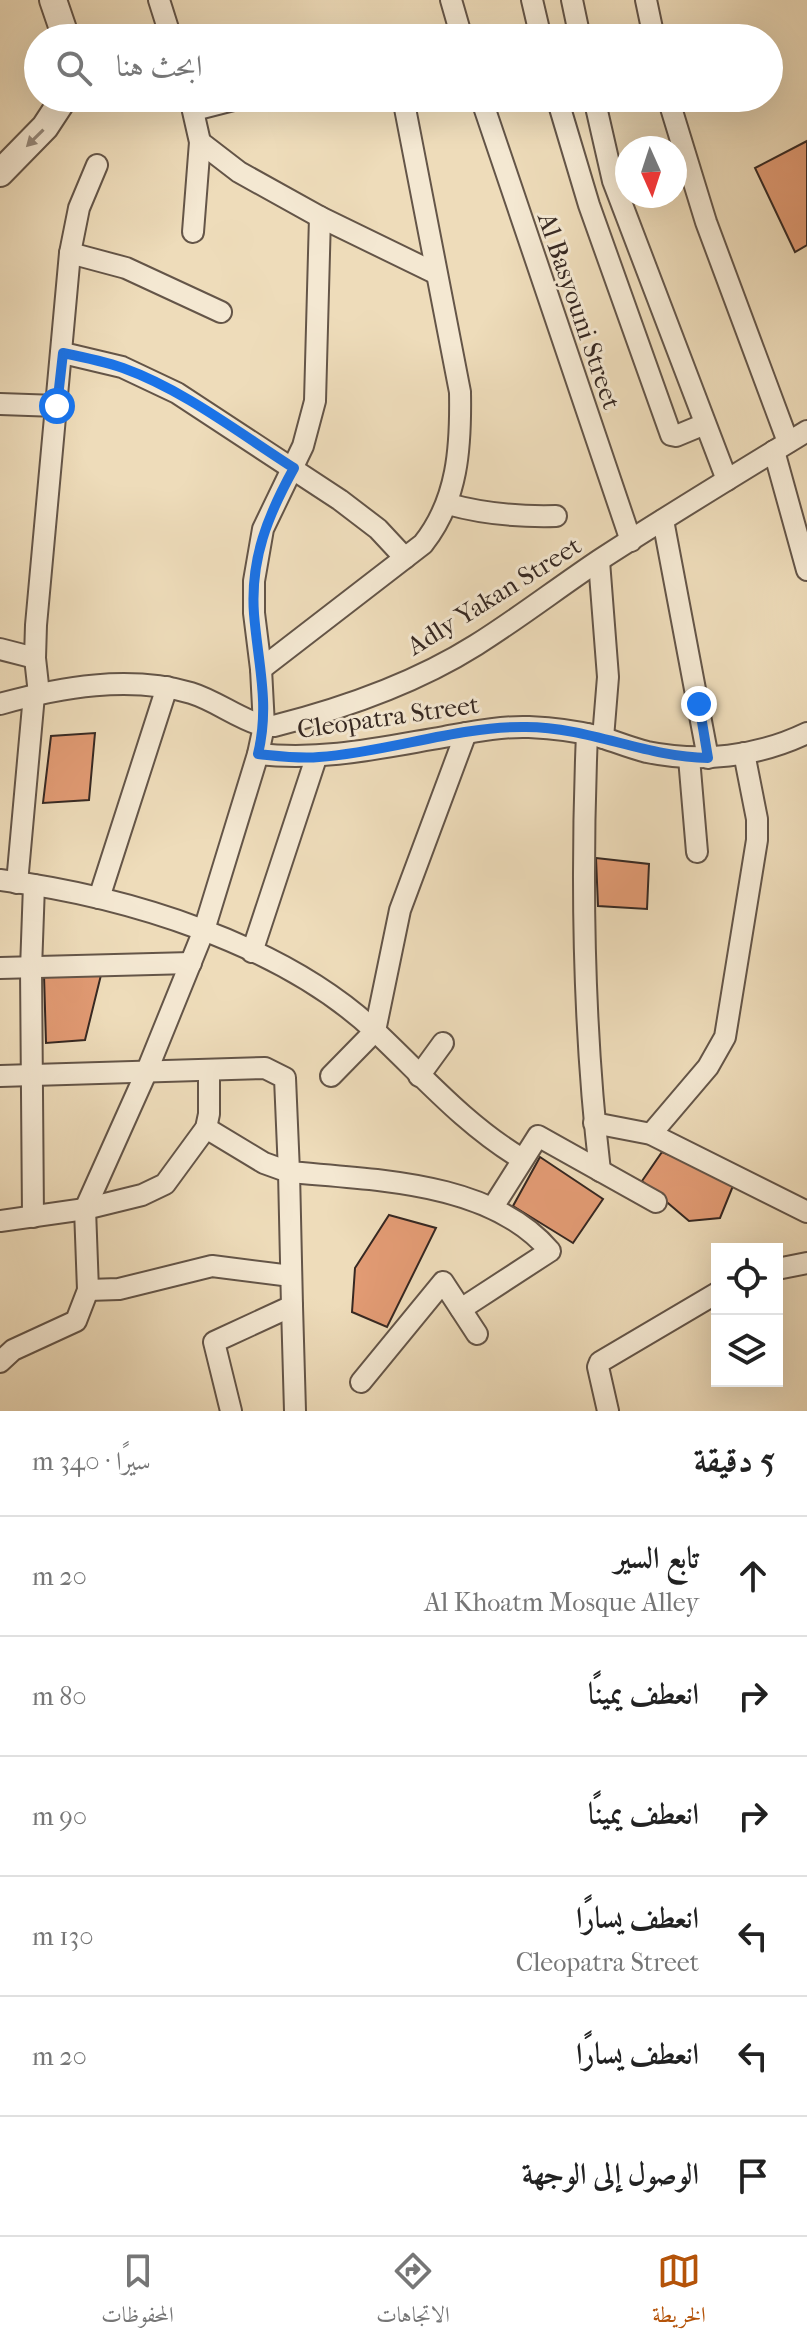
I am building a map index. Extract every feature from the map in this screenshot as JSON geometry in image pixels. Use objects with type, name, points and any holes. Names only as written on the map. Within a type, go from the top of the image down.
[{"type":"street","points":[[53,0],[61,24]]},
{"type":"street","points":[[159,0],[167,24]]},
{"type":"street","points":[[451,0],[458,24]]},
{"type":"street","points":[[532,0],[538,24]]},
{"type":"street","points":[[572,0],[577,24]]},
{"type":"street","points":[[646,0],[651,24]]},
{"type":"street","points":[[0,173],[45,127],[55,112]]},
{"type":"street","points":[[193,232],[200,142],[194,112]]},
{"type":"street","points":[[261,669],[405,558],[430,535],[448,504],[459,443],[460,392],[406,112]]},
{"type":"street","name":"Al Basyouni Street","points":[[486,112],[631,541]]},
{"type":"street","points":[[561,112],[589,205],[671,435],[676,436],[705,424]]},
{"type":"street","points":[[597,112],[613,181],[727,480]]},
{"type":"street","points":[[672,112],[781,447],[801,527],[807,570]]},
{"type":"street","points":[[200,142],[239,172],[320,217],[435,273]]},
{"type":"street","points":[[33,1217],[31,969],[17,883],[37,694],[35,658],[70,253],[79,208],[97,165]]},
{"type":"street","points":[[0,1362],[13,1350],[76,1321],[88,1290],[85,1209],[146,1073],[204,930],[258,754],[264,726],[254,613],[258,549],[272,507],[303,446],[315,401],[320,217]]},
{"type":"street","points":[[70,253],[126,268],[221,312]]},
{"type":"street","points":[[63,353],[122,367],[177,393],[294,468],[378,529],[405,558]]},
{"type":"street","points":[[0,404],[57,406]]},
{"type":"street","name":"Adly Yakan Street","points":[[264,726],[334,710],[431,671],[476,645],[663,520],[807,431]]},
{"type":"street","points":[[448,504],[495,515],[556,516]]},
{"type":"street","points":[[663,520],[698,758],[697,852]]},
{"type":"street","points":[[599,561],[608,677],[595,736],[583,884],[594,1123],[600,1171]]},
{"type":"street","points":[[0,649],[35,658]]},
{"type":"street","points":[[0,704],[37,694],[130,683],[167,687],[219,704],[264,726]]},
{"type":"street","points":[[99,898],[167,687]]},
{"type":"street","name":"Cleopatra Street","points":[[258,754],[316,758],[466,733],[526,727],[595,736],[645,751],[698,758],[744,753],[806,737]]},
{"type":"street","points":[[331,1076],[375,1031],[400,910],[466,733]]},
{"type":"street","points":[[651,1134],[708,1067],[725,1037],[757,840],[756,809],[744,753]]},
{"type":"street","points":[[252,952],[316,758]]},
{"type":"street","points":[[17,883],[99,898],[204,930],[252,952],[327,994],[375,1031],[474,1126],[522,1159]]},
{"type":"street","points":[[0,968],[191,963]]},
{"type":"street","points":[[419,1076],[443,1043]]},
{"type":"street","points":[[0,1076],[265,1068],[285,1078],[295,1411]]},
{"type":"street","points":[[0,1221],[85,1209],[142,1195],[165,1184],[206,1128],[209,1070]]},
{"type":"street","points":[[594,1123],[651,1134],[807,1212]]},
{"type":"street","points":[[206,1128],[264,1163],[289,1172],[416,1186],[493,1207],[527,1228],[550,1251],[461,1309]]},
{"type":"street","points":[[493,1207],[538,1136],[656,1202]]},
{"type":"street","points":[[783,1268],[807,1263]]},
{"type":"street","points":[[88,1290],[119,1289],[212,1266],[291,1276]]},
{"type":"street","points":[[361,1382],[443,1282],[477,1334]]},
{"type":"street","points":[[608,1411],[598,1370],[600,1362],[711,1297]]},
{"type":"street","points":[[231,1411],[214,1342],[292,1306]]},
{"type":"building","points":[[807,141],[807,245],[795,252],[755,168]]},
{"type":"building","points":[[95,733],[89,800],[43,803],[51,736]]},
{"type":"building","points":[[596,858],[649,864],[647,909],[598,906]]},
{"type":"building","points":[[44,975],[101,975],[85,1040],[46,1043]]},
{"type":"building","points":[[662,1152],[735,1181],[720,1218],[689,1221],[642,1181]]},
{"type":"building","points":[[540,1157],[603,1199],[573,1243],[513,1206]]},
{"type":"building","points":[[389,1215],[436,1228],[387,1327],[352,1312],[355,1268]]},
{"type":"route","points":[[57,406],[63,353],[93,359],[122,367],[177,393],[294,468],[272,507],[258,549],[254,613],[264,726],[258,754],[316,758],[496,728],[526,727],[587,734],[645,751],[708,758],[699,704]]}]
